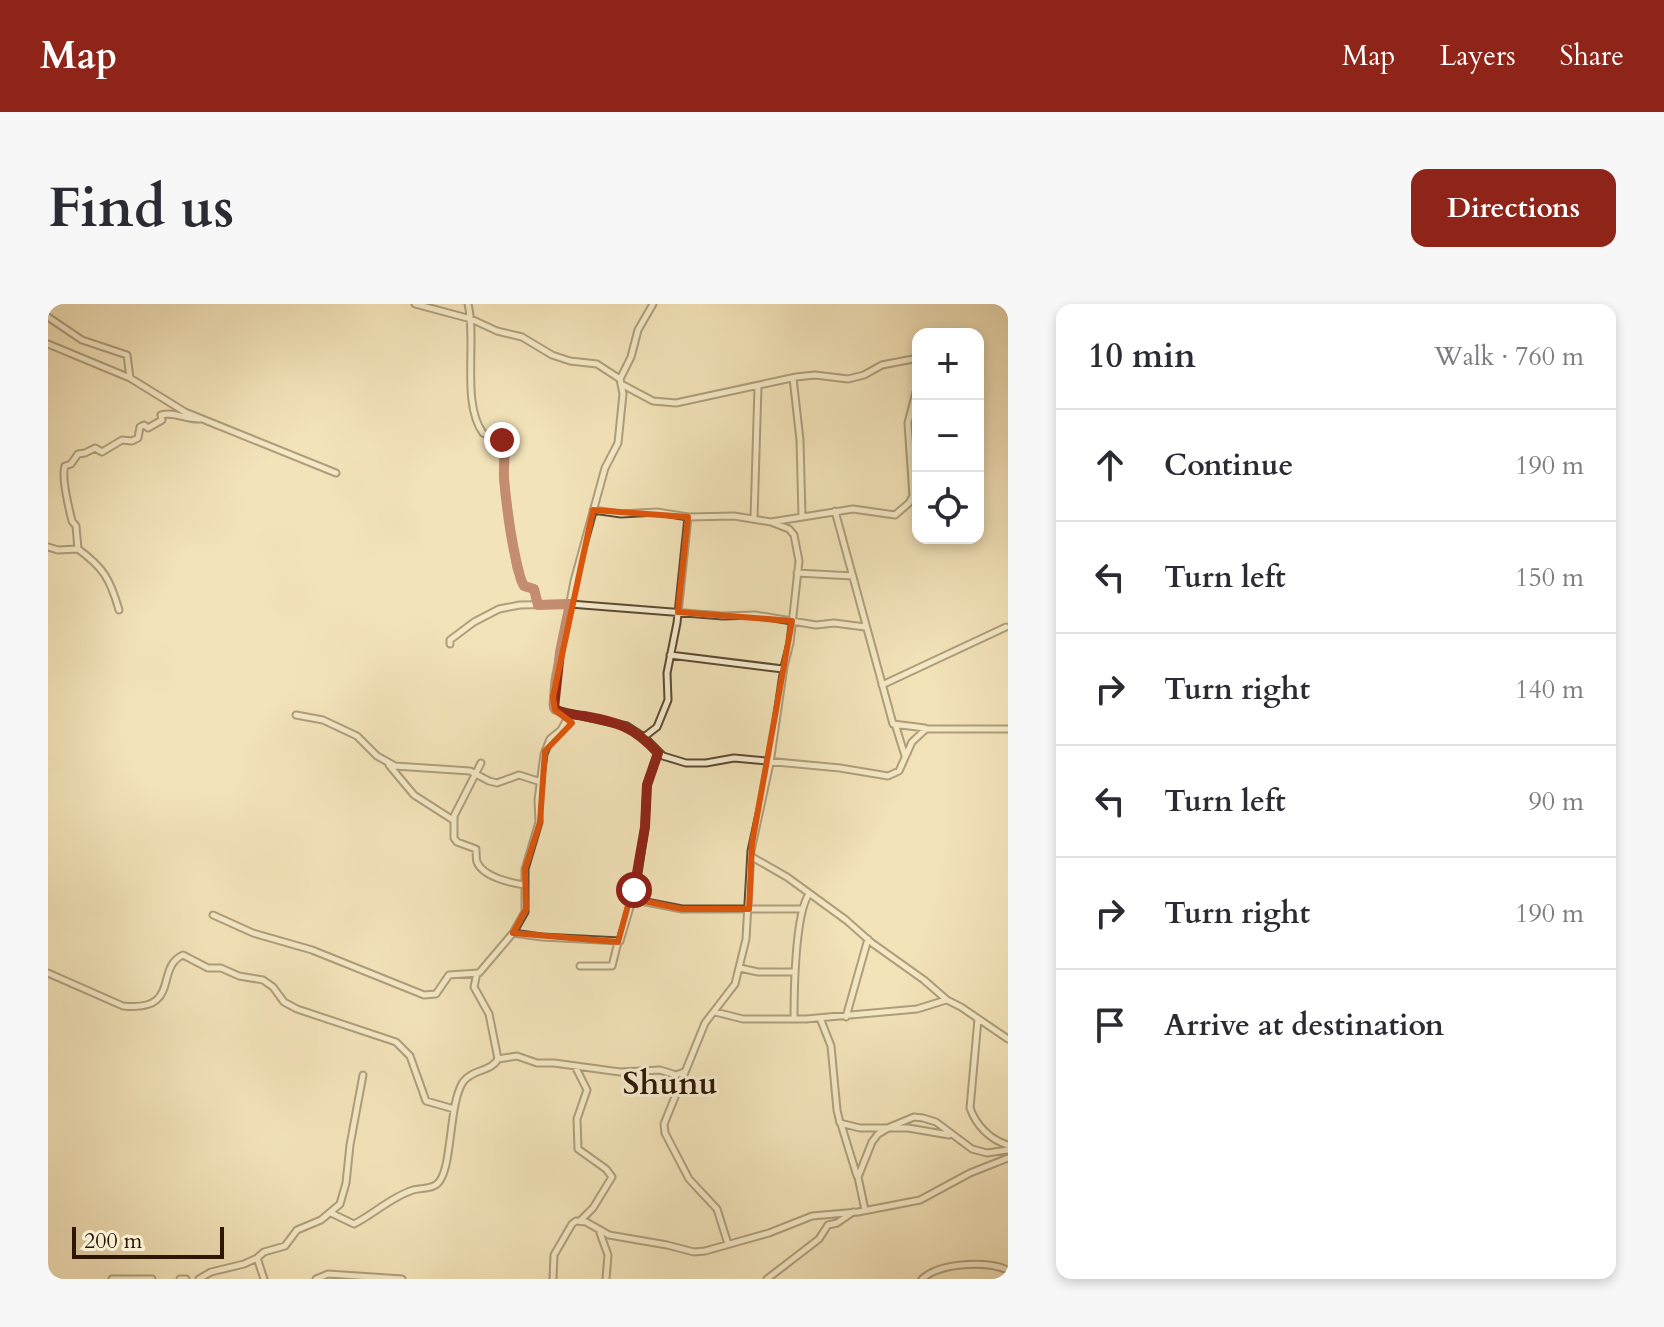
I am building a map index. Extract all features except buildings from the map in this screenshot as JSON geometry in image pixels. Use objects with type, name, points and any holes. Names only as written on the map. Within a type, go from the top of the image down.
[{"type":"street","points":[[415,304],[522,337],[552,355],[570,361],[597,364],[645,397],[666,403],[693,401],[815,375],[848,379],[882,365],[912,359]]},
{"type":"street","points":[[468,304],[474,413],[483,433],[504,444],[504,481],[517,568],[524,586],[534,589],[538,605]]},
{"type":"street","points":[[653,304],[638,330],[621,382],[618,443],[606,465],[570,604],[553,704],[556,711],[633,729],[658,753],[686,763],[734,758],[888,776],[899,771],[916,736],[926,729]]},
{"type":"street","points":[[48,317],[82,340],[127,355],[130,378]]},
{"type":"street","points":[[48,344],[130,378],[185,412],[336,473]]},
{"type":"street","points":[[610,371],[625,366]]},
{"type":"street","points":[[793,378],[800,440],[802,517]]},
{"type":"street","points":[[754,518],[758,387]]},
{"type":"street","points":[[771,522],[853,509],[895,515],[909,503],[913,491],[908,423],[914,400]]},
{"type":"street","points":[[78,549],[76,526],[72,521],[63,481],[65,466],[89,449],[102,452],[122,440],[138,438],[140,427],[158,424],[162,420],[161,415],[177,414],[187,420],[203,419]]},
{"type":"street","points":[[593,510],[621,514],[657,512],[688,517],[754,518],[789,529]]},
{"type":"street","points":[[835,511],[865,627],[905,756]]},
{"type":"street","points":[[644,737],[657,727],[661,711],[667,705],[667,673],[678,611],[688,517]]},
{"type":"street","points":[[728,1244],[717,1209],[689,1179],[665,1133],[664,1120],[705,1023],[730,993],[740,968],[749,909],[752,856],[790,643],[798,547],[789,529],[789,519]]},
{"type":"street","points":[[48,547],[78,549],[99,564],[111,583],[119,610]]},
{"type":"street","points":[[797,573],[853,576]]},
{"type":"street","points":[[450,644],[450,640],[474,622],[499,609],[538,605],[570,604],[723,616],[755,615],[816,625],[834,623],[865,627]]},
{"type":"street","points":[[882,685],[1006,627]]},
{"type":"street","points":[[670,655],[783,669]]},
{"type":"street","points":[[296,715],[329,722],[357,736],[372,753],[389,764],[414,795],[453,820]]},
{"type":"street","points":[[331,1213],[354,1224],[409,1191],[436,1185],[442,1177],[454,1109],[464,1081],[494,1065],[498,1059],[489,1014],[474,987],[477,973],[513,933],[526,909],[526,865],[539,822],[547,746],[569,715]]},
{"type":"street","points":[[896,727],[1008,729]]},
{"type":"street","points":[[580,966],[610,967],[616,957],[640,861],[648,779],[658,753]]},
{"type":"street","points":[[481,763],[453,820],[455,840],[476,849],[477,862],[482,868],[505,880],[525,885]]},
{"type":"street","points":[[389,764],[476,773],[493,783],[519,775],[541,782]]},
{"type":"street","points":[[752,856],[853,925],[947,1000],[1008,1039]]},
{"type":"street","points":[[794,1018],[802,909],[809,894]]},
{"type":"street","points":[[631,899],[682,909],[802,909]]},
{"type":"street","points":[[213,915],[253,933],[312,950],[424,995],[436,994],[449,975],[477,973]]},
{"type":"street","points":[[513,933],[618,942]]},
{"type":"street","points":[[846,1017],[868,939]]},
{"type":"street","points":[[48,973],[123,1006],[135,1007],[159,998],[179,955],[188,955],[208,968],[221,968],[239,976],[263,980],[273,987],[284,1002],[297,1009],[396,1042],[410,1056],[426,1101],[454,1109]]},
{"type":"street","points":[[740,968],[795,972]]},
{"type":"street","points":[[715,1012],[743,1019],[846,1017],[927,1007],[947,1000]]},
{"type":"street","points":[[820,1018],[831,1046],[840,1123],[865,1210]]},
{"type":"street","points":[[978,1019],[970,1108],[990,1137],[1008,1148]]},
{"type":"street","points":[[498,1059],[517,1056],[535,1063],[620,1072],[660,1070],[676,1075],[684,1072]]},
{"type":"street","points":[[553,1279],[554,1255],[573,1222],[580,1221],[593,1208],[612,1177],[578,1149],[577,1119],[587,1090],[575,1066]]},
{"type":"street","points":[[199,1279],[285,1246],[297,1230],[316,1223],[340,1204],[345,1192],[363,1075]]},
{"type":"street","points":[[858,1177],[878,1134],[914,1117],[936,1122],[966,1147],[981,1152],[1008,1148]]},
{"type":"street","points":[[840,1123],[860,1128],[890,1127],[953,1136]]},
{"type":"street","points":[[580,1221],[600,1232],[694,1252],[769,1233],[812,1216],[920,1200],[932,1191],[1008,1158]]},
{"type":"street","points":[[767,1279],[819,1239],[828,1225],[853,1212]]},
{"type":"street","points":[[600,1232],[608,1255],[606,1279]]},
{"type":"street","points":[[257,1258],[264,1279]]},
{"type":"street","points":[[922,1279],[935,1271],[970,1264],[1008,1270]]},
{"type":"street","points":[[316,1279],[328,1274],[402,1279]]},
{"type":"street","points":[[112,1279],[152,1279]]},
{"type":"highlighted area","points":[[593,510],[688,517],[678,612],[792,621],[752,844],[749,909],[682,909],[630,898],[618,942],[513,933],[526,909],[525,869],[540,822],[545,751],[572,723],[555,710],[553,697]]},
{"type":"district","name":"Shunu","points":[[670,1084]]},
{"type":"route","points":[[502,440],[510,528],[521,580],[524,586],[534,589],[538,605],[570,604],[553,697],[554,708],[569,715],[627,726],[644,737],[658,753],[647,785],[648,804],[634,890]]}]
